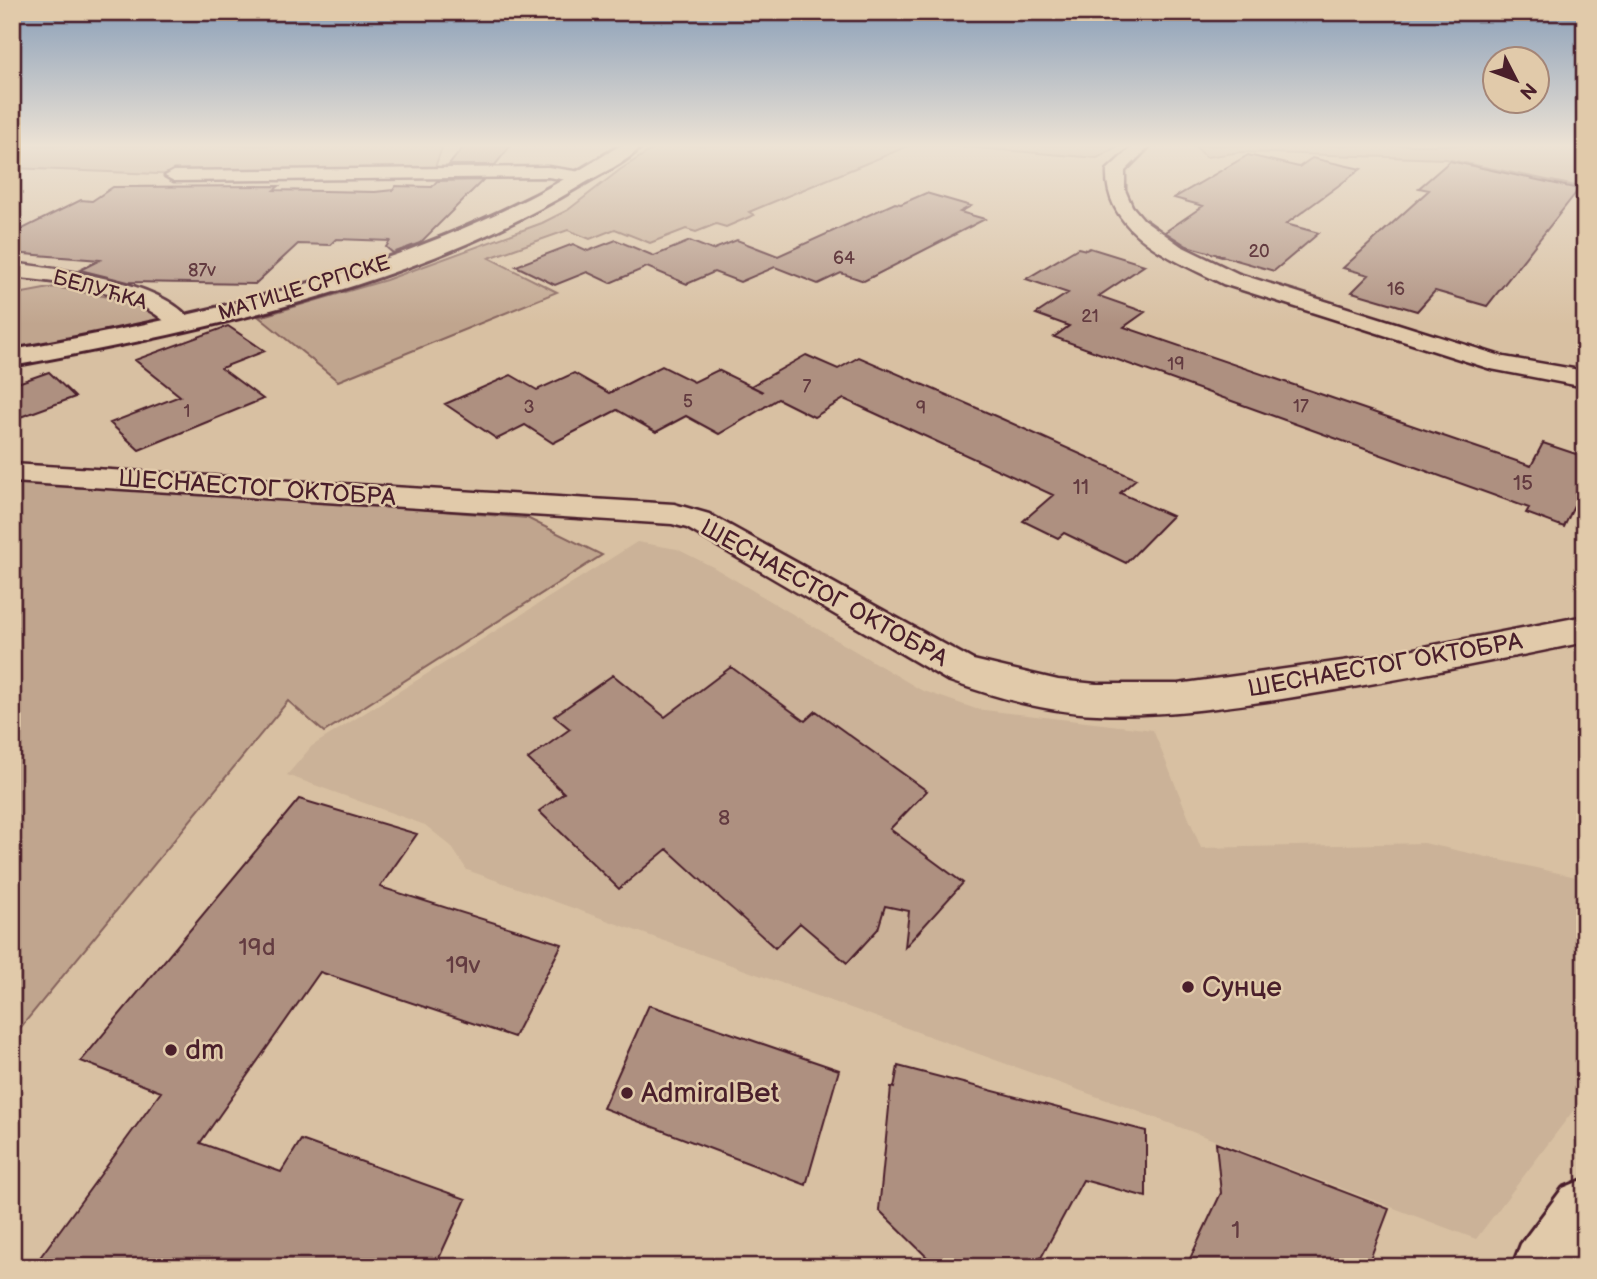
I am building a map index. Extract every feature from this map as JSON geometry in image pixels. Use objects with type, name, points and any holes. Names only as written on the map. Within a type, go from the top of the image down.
[{"type":"main road","name":"МАТИЦЕ СРПСКЕ","points":[[12,358],[181,323],[315,287],[430,249],[530,205]]},
{"type":"main road","points":[[1544,1267],[1585,1210]]},
{"type":"street","points":[[1121,205],[1155,239],[1231,279],[1500,364],[1585,379]]},
{"type":"street","name":"БЕЛУЋКА","points":[[12,270],[55,276],[124,292],[163,309],[181,323]]},
{"type":"street","name":"ШЕСНАЕСТОГ ОКТОБРА","points":[[12,473],[674,514],[698,521],[960,670],[1037,692],[1096,699],[1178,699],[1378,670],[1585,629]]},
{"type":"shaded area","points":[[575,205],[767,205],[749,212],[754,215],[726,227],[716,224],[696,232],[686,229],[650,243],[615,229],[590,239],[568,230],[489,258],[557,292],[338,381],[259,317],[386,280],[542,223]]},
{"type":"shaded area","points":[[55,287],[136,302],[179,319],[12,352],[12,295]]},
{"type":"shaded area","points":[[12,476],[527,518],[602,555],[324,732],[288,701],[12,1038]]},
{"type":"shaded area","name":"Сунце","points":[[637,542],[677,549],[713,567],[921,690],[976,709],[1153,730],[1201,848],[1424,843],[1585,879],[1585,1095],[1476,1239],[1137,1111],[467,870],[451,846],[425,825],[287,775],[312,746]]},
{"type":"building","points":[[71,205],[458,205],[420,243],[393,253],[386,247],[390,241],[336,239],[330,245],[298,244],[255,284],[128,282],[80,270],[100,260],[12,253],[12,234]]},
{"type":"building","points":[[891,205],[966,205],[971,206],[960,212],[985,219],[864,281],[841,273],[818,284],[775,267],[740,282],[714,272],[687,284],[647,267],[610,283],[587,272],[555,285],[516,266],[573,244],[588,251],[616,240],[654,256],[690,241],[712,250],[737,240],[778,256]]},
{"type":"building","points":[[1198,205],[1312,205],[1286,224],[1319,233],[1274,271],[1187,246],[1165,232],[1203,206]]},
{"type":"building","points":[[1413,205],[1567,205],[1487,306],[1435,291],[1417,311],[1352,292],[1369,275],[1343,268]]},
{"type":"building","points":[[1078,248],[1090,248],[1145,265],[1099,296],[1145,312],[1124,327],[1531,466],[1543,443],[1585,457],[1585,505],[1576,502],[1564,527],[1526,513],[1529,508],[1054,337],[1069,326],[1036,314],[1068,293],[1026,279]]},
{"type":"building","points":[[228,326],[265,351],[221,368],[263,399],[139,450],[110,423],[180,396],[135,360]]},
{"type":"building","points":[[806,355],[838,369],[859,357],[1000,418],[1136,479],[1120,493],[1172,516],[1126,563],[1064,533],[1058,538],[1023,521],[1053,495],[844,399],[814,417],[778,399],[719,434],[686,416],[656,432],[617,410],[553,443],[525,425],[497,439],[445,404],[511,375],[537,390],[574,373],[609,393],[662,366],[694,382],[718,370],[763,392],[751,386]]},
{"type":"building","points":[[49,372],[75,397],[12,420],[12,385]]},
{"type":"building","points":[[731,667],[805,721],[816,711],[927,791],[890,829],[963,883],[905,947],[909,911],[885,906],[878,929],[847,963],[800,923],[775,948],[667,849],[619,889],[539,811],[564,793],[528,759],[570,729],[554,716],[613,675],[665,717]]},
{"type":"building","points":[[299,799],[417,834],[380,887],[562,944],[514,1037],[320,972],[200,1143],[281,1172],[301,1140],[466,1199],[435,1267],[33,1267],[161,1092],[81,1061]]},
{"type":"building","points":[[649,1005],[839,1070],[806,1185],[603,1108]]},
{"type":"building","points":[[898,1066],[1146,1131],[1146,1197],[1083,1180],[1036,1267],[937,1267],[879,1210],[891,1087],[894,1088]]},
{"type":"building","points":[[1216,1143],[1389,1209],[1367,1267],[1186,1267],[1221,1193]]},
{"type":"place","name":"Сунце","points":[[1188,987]]},
{"type":"place","name":"dm","points":[[171,1050]]},
{"type":"place","name":"AdmiralBet","points":[[627,1093]]}]
